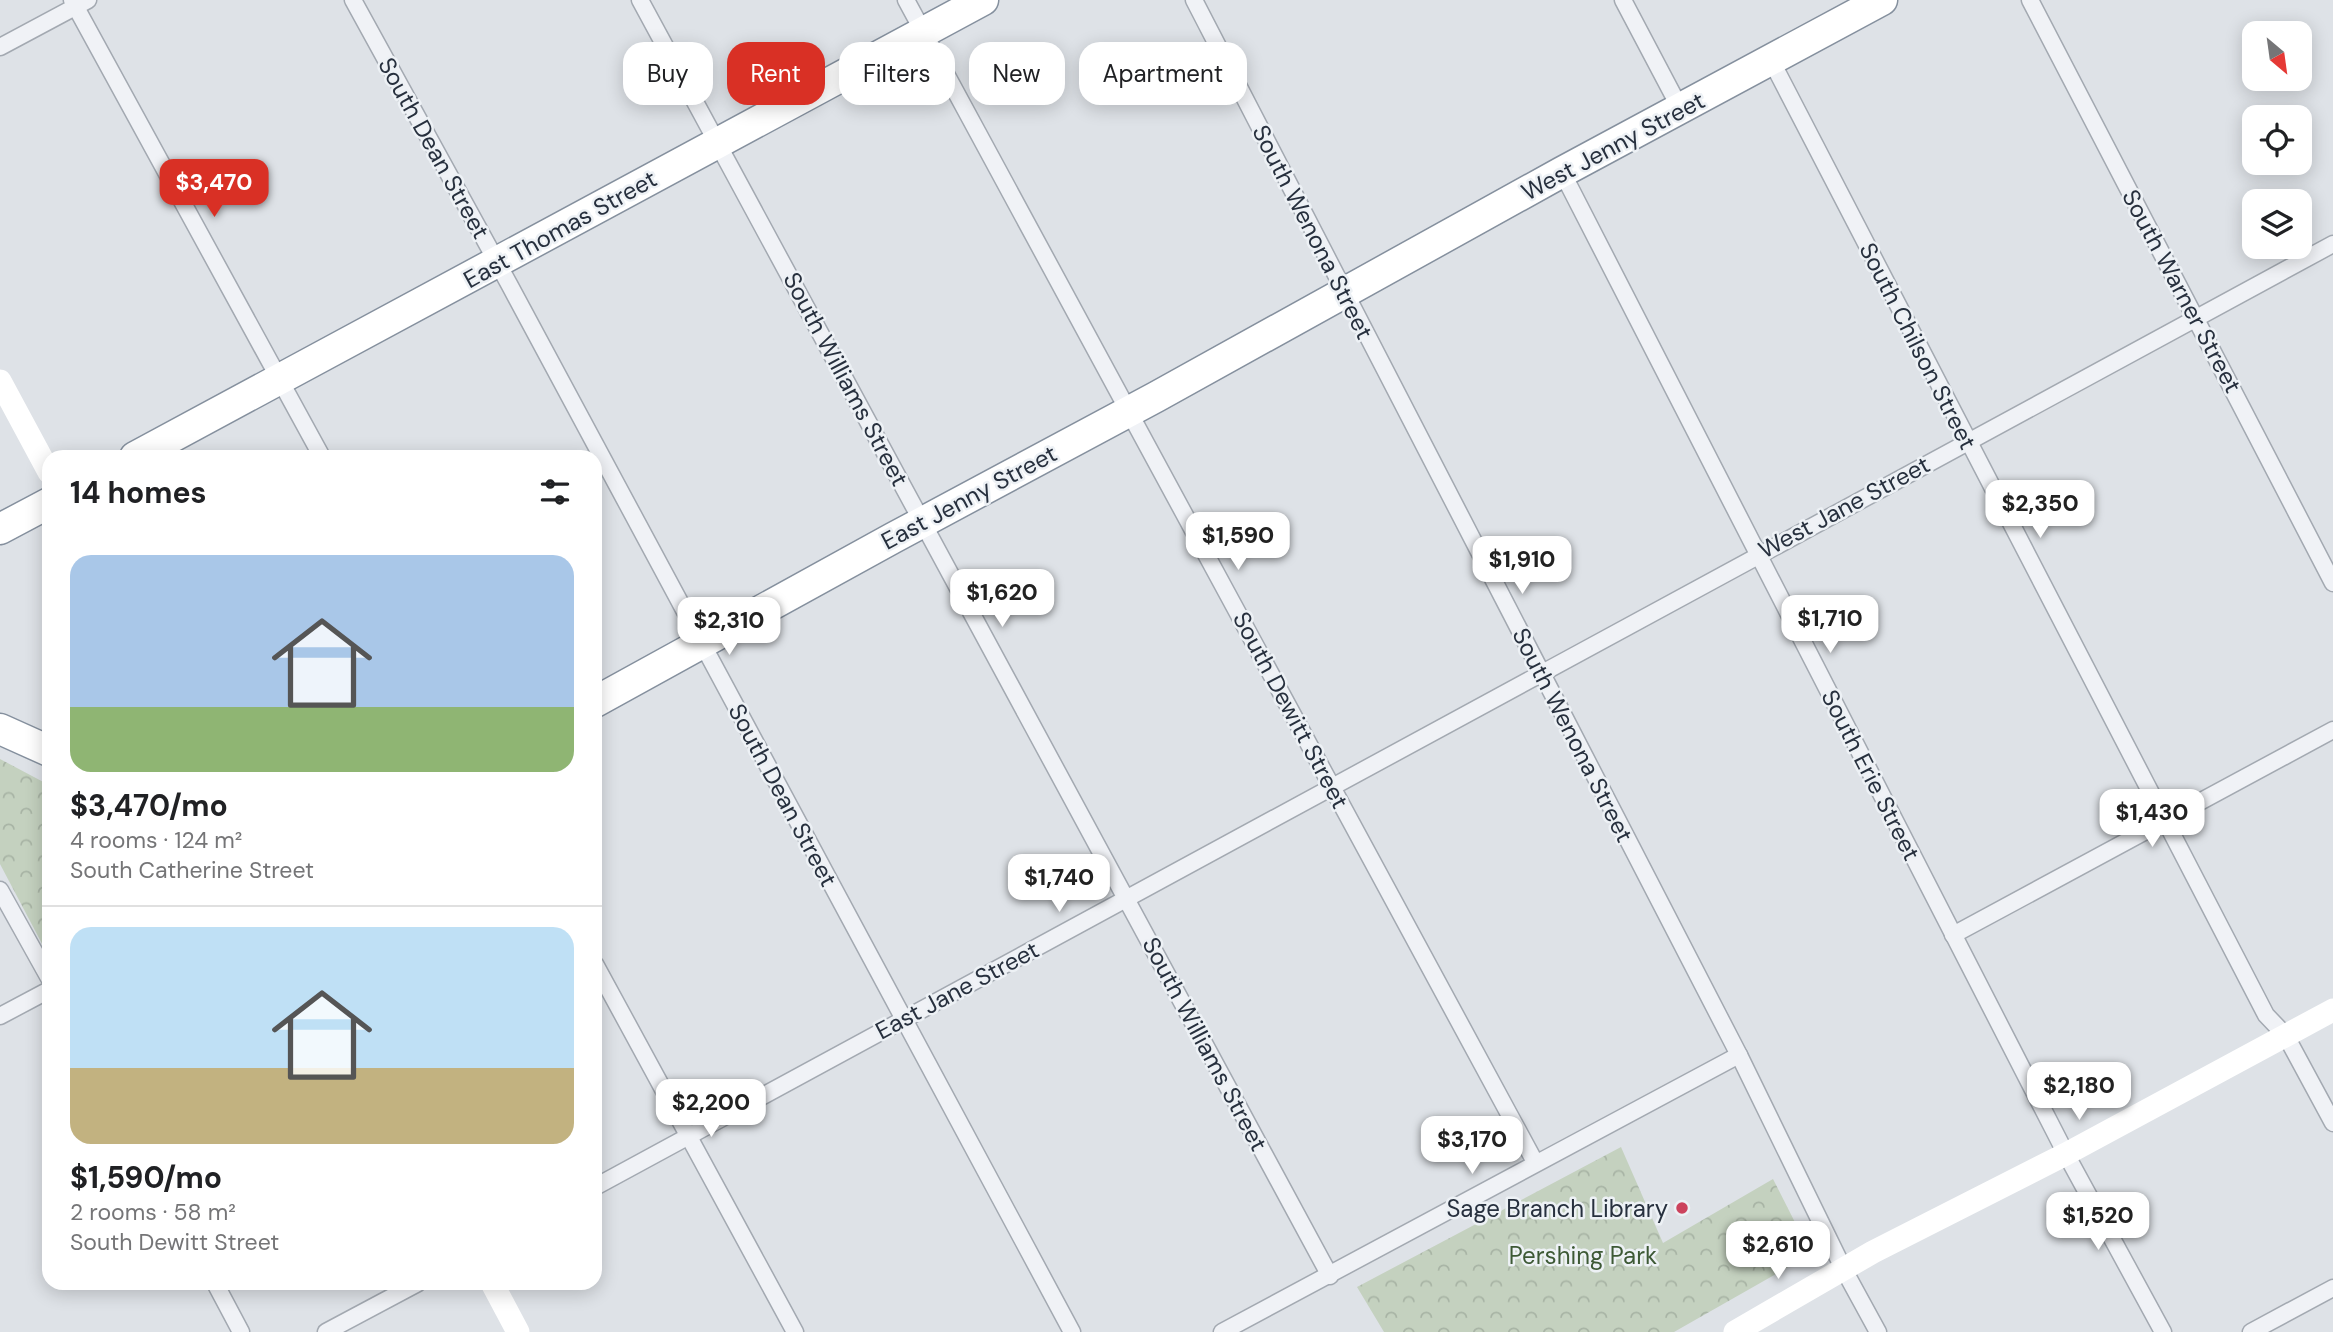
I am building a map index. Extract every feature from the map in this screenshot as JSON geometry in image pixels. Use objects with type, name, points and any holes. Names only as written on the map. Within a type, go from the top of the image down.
[{"type":"highway","name":"East Thomas Street","points":[[148,450],[983,0]]},
{"type":"highway","name":"West Jenny Street","points":[[1344,293],[1882,0]]},
{"type":"highway","name":"East Jenny Street","points":[[602,698],[1344,293]]},
{"type":"highway","points":[[0,529],[42,507]]},
{"type":"highway","points":[[0,729],[42,750]]},
{"type":"main road","points":[[0,381],[42,459]]},
{"type":"main road","points":[[1735,1332],[1843,1268],[2066,1154],[2333,1010]]},
{"type":"main road","points":[[496,1290],[518,1332]]},
{"type":"street","name":"South Dean Street","points":[[353,0],[598,450]]},
{"type":"street","name":"South Williams Street","points":[[640,0],[1330,1276]]},
{"type":"street","name":"South Dewitt Street","points":[[906,0],[1535,1163]]},
{"type":"street","name":"South Wenona Street","points":[[1194,0],[1739,1055],[1843,1268],[1878,1332]]},
{"type":"street","points":[[1623,0],[1681,110]]},
{"type":"street","name":"South Warner Street","points":[[2030,0],[2333,583]]},
{"type":"street","points":[[0,47],[79,2],[318,450]]},
{"type":"street","name":"South Chilson Street","points":[[1770,60],[2266,1015],[2286,1036],[2333,1123]]},
{"type":"street","name":"South Erie Street","points":[[1562,172],[2066,1154],[2163,1332]]},
{"type":"street","name":"West Jane Street","points":[[1541,672],[2333,243]]},
{"type":"street","name":"South Dean Street","points":[[602,457],[1072,1332]]},
{"type":"street","name":"East Jane Street","points":[[602,1183],[1541,672]]},
{"type":"street","points":[[1953,935],[2333,730]]},
{"type":"street","points":[[0,890],[42,965]]},
{"type":"street","points":[[602,977],[794,1332]]},
{"type":"street","points":[[0,1016],[42,994]]},
{"type":"street","points":[[1222,1332],[1739,1055]]},
{"type":"street","points":[[2251,1332],[2333,1287]]},
{"type":"street","points":[[219,1290],[242,1332]]},
{"type":"street","points":[[326,1332],[405,1290]]},
{"type":"green space","points":[[0,759],[42,781],[42,944],[0,864]]},
{"type":"green space","name":"Pershing Park","points":[[1621,1147],[1663,1243],[1773,1179],[1811,1254],[1674,1332],[1384,1332],[1357,1287]]},
{"type":"place","name":"Sage Branch Library","points":[[1682,1208]]}]
